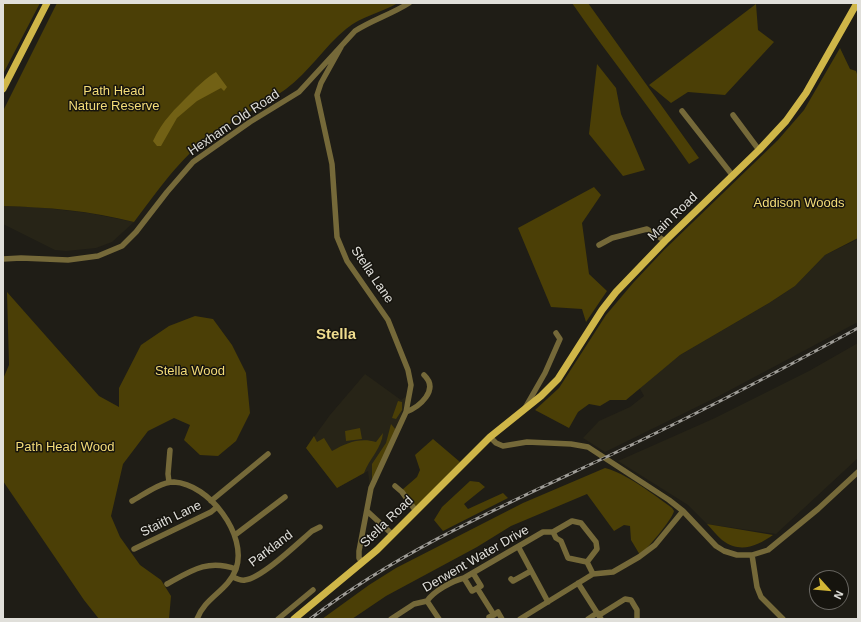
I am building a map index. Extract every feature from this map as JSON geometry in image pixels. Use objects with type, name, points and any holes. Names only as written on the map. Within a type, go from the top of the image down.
[{"type":"main road","points":[[3,89],[47,3]]},
{"type":"main road","name":"Main Road","points":[[490,437],[524,410],[558,379],[602,310],[635,270],[733,176],[786,121],[806,93],[857,3]]},
{"type":"main road","name":"Stella Road","points":[[294,619],[362,562],[416,511],[490,437]]},
{"type":"street","name":"Hexham Old Road","points":[[3,259],[73,259],[98,256],[122,246],[136,232],[167,192],[194,162],[250,122],[299,92],[308,84],[350,35],[364,25],[390,15],[409,3]]},
{"type":"street","name":"Stella Lane","points":[[341,47],[319,88],[318,101],[332,164],[337,237],[343,254],[385,315],[411,380],[411,392],[406,412],[371,488],[359,555],[362,562]]},
{"type":"street","points":[[308,84],[319,88]]},
{"type":"street","points":[[682,111],[733,176]]},
{"type":"street","points":[[733,115],[759,150]]},
{"type":"street","points":[[599,244],[612,238],[647,229],[664,241]]},
{"type":"street","points":[[524,410],[545,373],[560,339],[556,333]]},
{"type":"street","points":[[406,412],[421,403],[428,394],[429,383],[424,375]]},
{"type":"street","points":[[490,437],[496,443],[503,446],[527,442],[582,445],[594,450],[669,500],[683,511],[716,546],[732,554],[752,555],[768,550],[818,509],[858,472]]},
{"type":"street","points":[[169,482],[168,474],[170,450]]},
{"type":"street","points":[[211,501],[268,454]]},
{"type":"street","points":[[132,501],[169,482],[186,486],[211,501],[229,522],[235,535],[239,554],[236,569],[233,577],[226,587],[205,604],[197,619]]},
{"type":"street","points":[[394,486],[402,492],[416,511]]},
{"type":"street","points":[[235,535],[285,497]]},
{"type":"street","name":"Staith Lane","points":[[134,549],[211,512],[217,507]]},
{"type":"street","points":[[367,511],[392,534]]},
{"type":"street","points":[[520,619],[594,574],[613,572],[648,552],[683,511]]},
{"type":"street","name":"Derwent Water Drive","points":[[391,619],[414,604],[427,601],[431,596],[457,580],[473,573],[494,559],[519,548],[543,532],[553,532],[572,521],[581,523],[596,542],[597,549],[587,562]]},
{"type":"street","name":"Parkland","points":[[233,577],[245,580],[256,575],[312,531],[320,527]]},
{"type":"street","points":[[553,532],[556,538],[561,541],[568,558],[587,562],[594,574]]},
{"type":"street","points":[[519,548],[548,602]]},
{"type":"street","points":[[752,555],[757,587],[761,597],[783,619]]},
{"type":"street","points":[[168,584],[193,570],[212,564],[225,565],[236,569]]},
{"type":"street","points":[[511,579],[513,581],[531,571]]},
{"type":"street","points":[[464,578],[472,591],[481,586],[473,573]]},
{"type":"street","points":[[578,583],[601,619]]},
{"type":"street","points":[[477,588],[492,617],[498,612],[502,619]]},
{"type":"street","points":[[278,619],[313,590]]},
{"type":"street","points":[[588,619],[597,613],[601,614],[625,599],[632,600],[638,610],[637,619]]},
{"type":"street","points":[[427,601],[439,619]]},
{"type":"shaded area","points":[[216,72],[227,87],[224,91],[221,88],[197,101],[177,118],[161,146],[157,146],[153,141],[169,116],[200,85]]},
{"type":"shaded area","points":[[3,206],[37,207],[89,213],[134,222],[112,242],[96,248],[66,251],[55,250],[3,224]]},
{"type":"shaded area","points":[[858,239],[858,322],[717,397],[605,452],[583,438],[599,421],[630,407],[644,396],[639,387],[680,355],[769,303],[795,286],[825,255]]},
{"type":"shaded area","points":[[858,343],[858,458],[776,534],[707,524],[688,505],[618,461],[715,418],[809,371]]},
{"type":"shaded area","points":[[365,374],[401,400],[408,395],[396,430],[370,488],[368,471],[337,488],[306,448],[330,415]]},
{"type":"green space","points":[[3,3],[40,3],[3,74]]},
{"type":"green space","name":"Path Head Nature Reserve","points":[[57,3],[398,3],[365,18],[346,29],[302,75],[286,89],[203,142],[175,169],[134,222],[69,210],[3,206],[3,111]]},
{"type":"green space","points":[[572,3],[588,3],[699,158],[689,164]]},
{"type":"green space","points":[[756,4],[758,30],[774,42],[725,95],[688,92],[671,103],[649,85]]},
{"type":"green space","name":"Addison Woods","points":[[840,48],[850,69],[856,71],[858,77],[858,238],[825,255],[795,286],[769,303],[680,355],[626,400],[610,400],[600,406],[589,404],[578,412],[569,428],[535,410],[559,388],[606,315],[633,283],[664,250],[778,140],[804,110]]},
{"type":"green space","points":[[597,64],[616,88],[621,114],[645,170],[623,176],[589,134]]},
{"type":"green space","points":[[594,187],[601,195],[582,223],[589,274],[607,291],[586,322],[582,309],[551,307],[518,228]]},
{"type":"green space","name":"Path Head Wood","points":[[7,292],[99,396],[119,407],[119,388],[141,345],[169,326],[195,316],[213,319],[232,345],[246,373],[250,413],[236,441],[218,456],[200,455],[184,440],[190,425],[174,418],[148,431],[123,464],[111,516],[120,537],[140,565],[161,580],[171,596],[169,619],[99,619],[84,600],[3,481],[3,379],[9,365]]},
{"type":"green space","points":[[398,401],[402,402],[402,410],[396,419],[392,418]]},
{"type":"green space","points":[[391,424],[396,430],[372,482],[372,464],[386,443]]},
{"type":"green space","points":[[360,428],[362,439],[346,441],[345,431]]},
{"type":"green space","points":[[383,433],[378,449],[364,473],[337,488],[306,448],[314,436],[317,442],[324,438],[332,451],[353,442],[364,440],[376,442]]},
{"type":"green space","points":[[433,439],[460,462],[416,507],[402,490],[417,477],[420,470],[415,455]]},
{"type":"green space","points":[[605,468],[613,470],[640,485],[674,511],[664,527],[640,555],[631,540],[630,526],[624,525],[614,531],[587,494],[511,526],[477,547],[386,596],[352,619],[322,619],[369,585],[396,568],[523,503]]},
{"type":"green space","points":[[470,481],[479,482],[485,487],[464,504],[468,509],[503,493],[508,498],[443,531],[434,520],[442,507]]},
{"type":"green space","points":[[707,524],[773,535],[755,545],[748,547],[735,547],[722,540]]},
{"type":"railway","points":[[310,619],[379,572],[452,531],[699,412],[858,328]]},
{"type":"district","name":"Stella","points":[[336,335]]},
{"type":"park label","name":"Stella Wood","points":[[190,371]]}]
